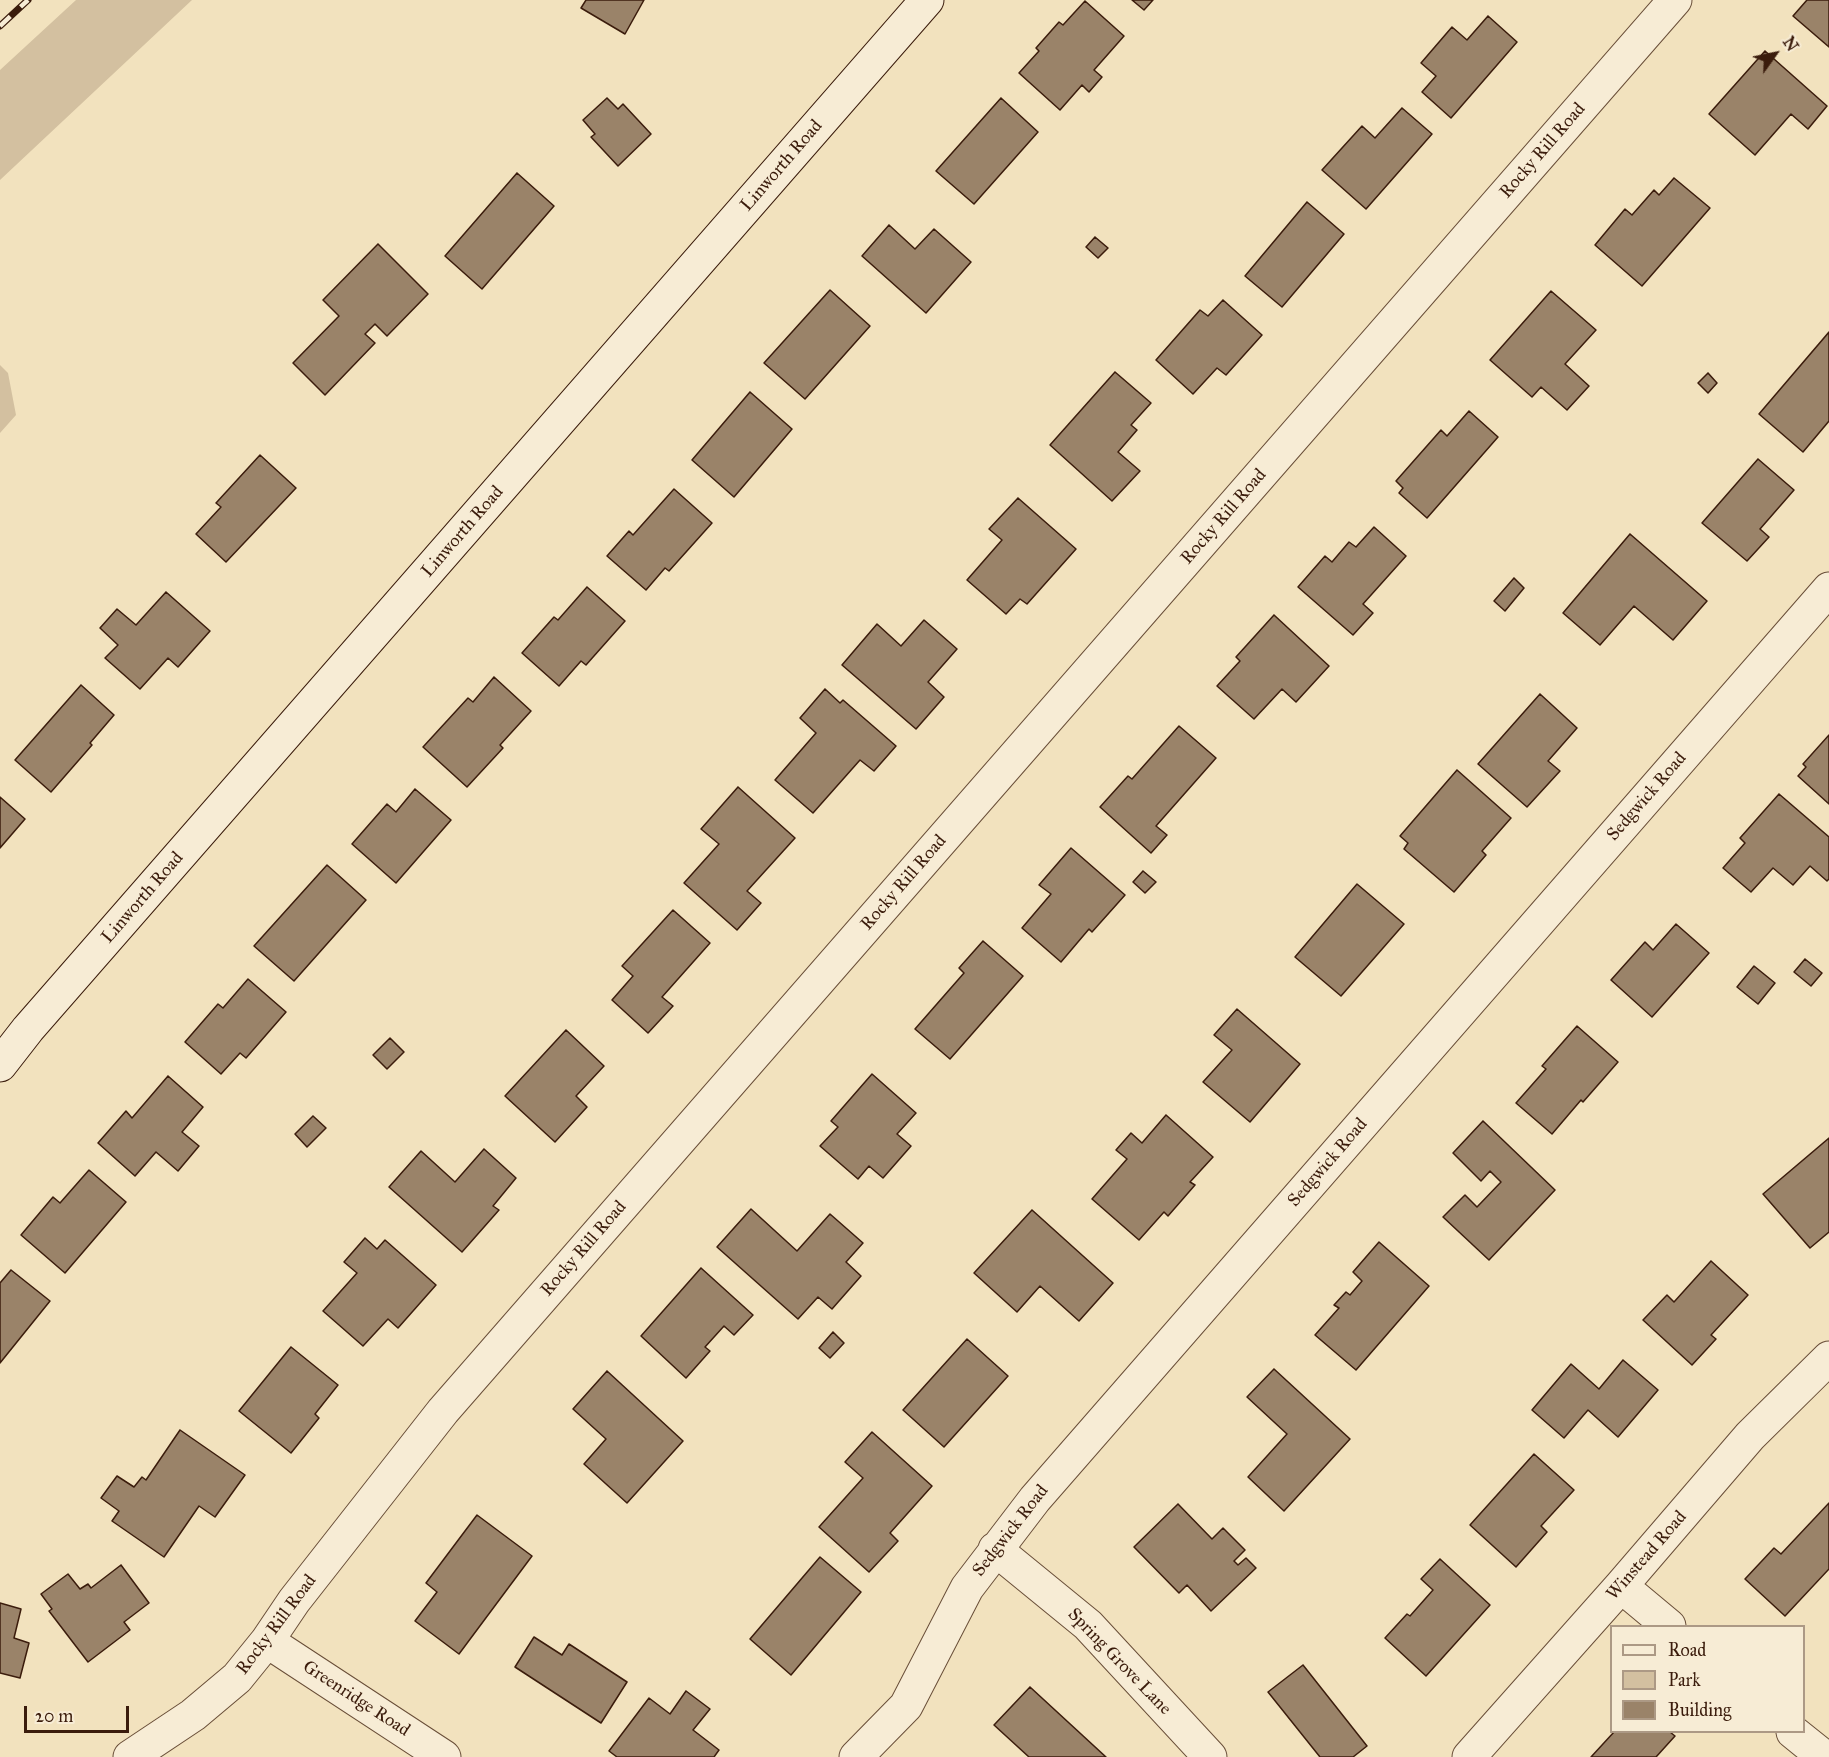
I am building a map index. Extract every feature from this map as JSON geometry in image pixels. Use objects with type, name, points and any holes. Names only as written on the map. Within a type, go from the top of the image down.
[{"type":"street","name":"Linworth Road","points":[[0,1065],[28,1029],[927,0]]},
{"type":"street","name":"Rocky Rill Road","points":[[130,1757],[202,1708],[237,1678],[267,1641],[294,1601],[443,1411],[1675,0]]},
{"type":"street","name":"Sedgwick Road","points":[[856,1757],[906,1706],[967,1588],[1035,1499],[1829,589]]},
{"type":"street","name":"Winstead Road","points":[[1469,1757],[1622,1586],[1750,1436],[1829,1358]]},
{"type":"street","name":"Spring Grove Lane","points":[[996,1549],[1088,1625],[1210,1757]]},
{"type":"street","points":[[1622,1586],[1668,1625]]},
{"type":"street","name":"Greenridge Road","points":[[267,1641],[444,1757]]},
{"type":"street","points":[[1795,1733],[1824,1757]]},
{"type":"green space","points":[[76,0],[192,0],[0,180],[0,70]]},
{"type":"green space","points":[[0,365],[8,373],[16,415],[0,433]]},
{"type":"building","points":[[586,0],[644,0],[625,34],[581,8]]},
{"type":"building","points":[[1132,0],[1153,0],[1144,10]]},
{"type":"building","points":[[1807,0],[1829,0],[1829,47],[1793,16]]},
{"type":"building","points":[[1085,1],[1124,36],[1094,70],[1102,77],[1089,92],[1082,85],[1060,110],[1019,73],[1039,51],[1036,48],[1059,22],[1063,25]]},
{"type":"building","points":[[1488,16],[1517,42],[1451,118],[1422,92],[1436,76],[1421,63],[1452,27],[1467,40]]},
{"type":"building","points":[[1765,51],[1827,106],[1808,129],[1791,114],[1755,155],[1709,114]]},
{"type":"building","points":[[607,98],[618,109],[623,104],[651,134],[618,166],[591,137],[595,134],[583,120]]},
{"type":"building","points":[[1001,98],[1038,132],[974,204],[936,171]]},
{"type":"building","points":[[1402,108],[1432,134],[1366,209],[1322,170],[1362,126],[1375,138]]},
{"type":"building","points":[[517,173],[554,206],[482,289],[445,256]]},
{"type":"building","points":[[1674,178],[1710,208],[1642,286],[1595,245],[1625,209],[1632,215],[1654,190],[1659,195]]},
{"type":"building","points":[[1307,202],[1344,234],[1282,307],[1245,276]]},
{"type":"building","points":[[889,225],[915,249],[934,229],[971,262],[926,313],[862,256]]},
{"type":"building","points":[[1095,237],[1108,248],[1098,258],[1086,247]]},
{"type":"building","points":[[378,244],[428,294],[387,336],[375,324],[365,334],[375,343],[325,395],[293,363],[339,316],[323,300]]},
{"type":"building","points":[[830,290],[870,326],[805,399],[764,363]]},
{"type":"building","points":[[1551,291],[1596,330],[1565,364],[1589,386],[1567,410],[1541,387],[1532,397],[1490,360]]},
{"type":"building","points":[[1223,300],[1262,335],[1226,375],[1217,368],[1193,394],[1156,360],[1200,310],[1208,316]]},
{"type":"building","points":[[1829,332],[1829,421],[1803,452],[1759,414]]},
{"type":"building","points":[[1115,372],[1151,403],[1131,425],[1137,430],[1118,452],[1140,471],[1112,501],[1050,445]]},
{"type":"building","points":[[1708,373],[1717,383],[1708,393],[1698,383]]},
{"type":"building","points":[[750,392],[792,429],[734,497],[692,460]]},
{"type":"building","points":[[1469,411],[1498,437],[1427,518],[1399,493],[1403,488],[1396,481],[1441,430],[1447,436]]},
{"type":"building","points":[[260,455],[296,488],[226,562],[196,534],[221,507],[216,503]]},
{"type":"building","points":[[1758,459],[1794,490],[1760,529],[1769,537],[1747,561],[1702,523]]},
{"type":"building","points":[[674,489],[712,523],[669,571],[665,568],[646,590],[607,556],[629,531],[633,535]]},
{"type":"building","points":[[1018,498],[1076,549],[1027,604],[1020,599],[1006,614],[967,580],[1002,540],[989,529]]},
{"type":"building","points":[[1374,527],[1406,556],[1363,604],[1373,613],[1353,635],[1298,587],[1325,556],[1332,562],[1349,542],[1356,547]]},
{"type":"building","points":[[1630,534],[1707,601],[1673,640],[1634,606],[1600,645],[1563,613]]},
{"type":"building","points":[[1514,578],[1524,588],[1505,611],[1494,601]]},
{"type":"building","points":[[587,587],[625,621],[586,665],[581,661],[559,686],[522,653],[554,617],[558,620]]},
{"type":"building","points":[[166,592],[210,631],[178,667],[168,658],[140,689],[105,658],[118,645],[100,628],[117,609],[136,625]]},
{"type":"building","points":[[1274,615],[1329,666],[1296,702],[1282,689],[1254,719],[1217,686],[1240,661],[1236,657]]},
{"type":"building","points":[[924,620],[957,649],[928,682],[944,697],[916,729],[842,665],[877,624],[901,646]]},
{"type":"building","points":[[494,677],[531,711],[500,745],[503,748],[467,787],[423,747],[468,698],[473,702]]},
{"type":"building","points":[[81,685],[114,715],[90,743],[92,745],[51,792],[15,760]]},
{"type":"building","points":[[825,689],[840,703],[843,700],[896,746],[874,771],[860,760],[813,813],[775,780],[816,733],[800,718]]},
{"type":"building","points":[[1540,694],[1577,728],[1548,761],[1560,771],[1527,807],[1478,764]]},
{"type":"building","points":[[1179,726],[1216,758],[1156,826],[1167,835],[1151,853],[1100,807],[1128,776],[1132,779]]},
{"type":"building","points":[[1829,735],[1829,804],[1798,776],[1806,767],[1803,764]]},
{"type":"building","points":[[1457,770],[1511,818],[1482,851],[1486,855],[1454,892],[1404,849],[1408,843],[1400,836]]},
{"type":"building","points":[[738,787],[795,838],[747,891],[761,903],[737,930],[684,883],[719,844],[701,829]]},
{"type":"building","points":[[415,789],[451,820],[396,883],[352,844],[387,804],[396,812]]},
{"type":"building","points":[[1779,794],[1829,837],[1829,879],[1827,881],[1810,866],[1793,885],[1773,868],[1751,892],[1723,868],[1745,843],[1740,838]]},
{"type":"building","points":[[0,797],[25,819],[0,848]]},
{"type":"building","points":[[1071,848],[1125,895],[1092,932],[1089,929],[1061,962],[1022,928],[1051,894],[1039,885]]},
{"type":"building","points":[[327,865],[366,900],[294,981],[254,946]]},
{"type":"building","points":[[1143,871],[1156,882],[1145,893],[1133,882]]},
{"type":"building","points":[[1357,884],[1404,924],[1341,996],[1295,957]]},
{"type":"building","points":[[673,910],[710,943],[662,997],[673,1006],[648,1033],[612,1000],[633,976],[622,966]]},
{"type":"building","points":[[1676,924],[1709,953],[1652,1017],[1611,980],[1645,942],[1653,950]]},
{"type":"building","points":[[983,941],[1023,976],[950,1059],[915,1029],[964,973],[959,968]]},
{"type":"building","points":[[1805,959],[1822,973],[1811,986],[1794,972]]},
{"type":"building","points":[[1754,966],[1775,983],[1758,1004],[1737,987]]},
{"type":"building","points":[[248,979],[286,1012],[246,1058],[240,1053],[221,1074],[185,1042],[218,1004],[223,1008]]},
{"type":"building","points":[[1237,1009],[1300,1064],[1250,1122],[1203,1082],[1232,1050],[1214,1035]]},
{"type":"building","points":[[1577,1026],[1618,1062],[1552,1134],[1516,1103],[1546,1069],[1542,1066]]},
{"type":"building","points":[[566,1030],[604,1066],[576,1096],[587,1107],[555,1142],[505,1096]]},
{"type":"building","points":[[390,1038],[404,1052],[387,1069],[373,1055]]},
{"type":"building","points":[[872,1074],[916,1113],[897,1134],[911,1146],[883,1178],[869,1166],[858,1179],[820,1146],[838,1127],[831,1121]]},
{"type":"building","points":[[168,1076],[203,1107],[182,1132],[199,1146],[178,1171],[156,1152],[135,1176],[98,1143],[126,1111],[132,1118]]},
{"type":"building","points":[[1166,1115],[1213,1157],[1190,1182],[1195,1185],[1168,1216],[1164,1212],[1139,1240],[1092,1199],[1127,1159],[1116,1150],[1131,1133],[1142,1143]]},
{"type":"building","points":[[313,1116],[326,1128],[307,1147],[295,1134]]},
{"type":"building","points":[[1483,1121],[1555,1190],[1489,1260],[1443,1217],[1465,1195],[1477,1207],[1501,1182],[1490,1171],[1481,1181],[1453,1153]]},
{"type":"building","points":[[1829,1138],[1829,1232],[1810,1248],[1763,1194]]},
{"type":"building","points":[[484,1149],[516,1178],[493,1206],[499,1210],[462,1252],[389,1187],[421,1151],[455,1182]]},
{"type":"building","points":[[89,1170],[126,1202],[65,1273],[21,1235],[53,1197],[60,1203]]},
{"type":"building","points":[[751,1209],[797,1251],[830,1214],[863,1243],[846,1262],[861,1276],[832,1309],[818,1297],[798,1319],[717,1247]]},
{"type":"building","points":[[1032,1210],[1113,1283],[1079,1321],[1040,1286],[1017,1312],[974,1273]]},
{"type":"building","points":[[365,1238],[377,1249],[385,1240],[436,1285],[398,1328],[388,1319],[363,1346],[323,1311],[357,1273],[344,1262]]},
{"type":"building","points":[[1379,1242],[1429,1286],[1356,1370],[1315,1335],[1339,1308],[1334,1305],[1346,1292],[1350,1295],[1362,1281],[1353,1272]]},
{"type":"building","points":[[1711,1261],[1748,1295],[1711,1335],[1716,1339],[1692,1365],[1643,1320],[1667,1295],[1674,1302]]},
{"type":"building","points":[[701,1268],[753,1315],[734,1335],[724,1326],[705,1347],[710,1351],[686,1378],[641,1336]]},
{"type":"building","points":[[11,1270],[50,1301],[0,1363],[0,1283]]},
{"type":"building","points":[[833,1332],[844,1343],[830,1358],[819,1348]]},
{"type":"building","points":[[967,1339],[1008,1376],[944,1447],[903,1410]]},
{"type":"building","points":[[291,1347],[338,1385],[315,1414],[319,1418],[291,1453],[239,1411]]},
{"type":"building","points":[[1623,1360],[1658,1390],[1618,1437],[1588,1410],[1564,1438],[1532,1410],[1571,1364],[1599,1389]]},
{"type":"building","points":[[1274,1369],[1350,1439],[1284,1511],[1248,1477],[1287,1434],[1247,1397]]},
{"type":"building","points":[[607,1371],[683,1441],[627,1503],[584,1464],[606,1439],[573,1409]]},
{"type":"building","points":[[180,1430],[245,1475],[215,1517],[199,1506],[164,1557],[112,1521],[119,1511],[101,1498],[117,1476],[134,1487],[142,1477],[146,1480]]},
{"type":"building","points":[[872,1432],[932,1486],[890,1533],[898,1541],[869,1572],[819,1527],[863,1478],[845,1462]]},
{"type":"building","points":[[1534,1454],[1574,1490],[1541,1526],[1547,1532],[1516,1567],[1470,1525]]},
{"type":"building","points":[[1829,1503],[1829,1569],[1785,1616],[1745,1579],[1774,1548],[1781,1554]]},
{"type":"building","points":[[1178,1504],[1212,1539],[1223,1528],[1245,1550],[1234,1561],[1238,1565],[1246,1558],[1256,1568],[1211,1611],[1187,1585],[1179,1593],[1134,1547]]},
{"type":"building","points":[[477,1515],[532,1556],[459,1654],[415,1621],[437,1592],[426,1583]]},
{"type":"building","points":[[820,1557],[861,1592],[791,1675],[750,1639]]},
{"type":"building","points":[[1440,1559],[1490,1605],[1426,1676],[1385,1638],[1407,1614],[1410,1616],[1433,1590],[1421,1579]]},
{"type":"building","points":[[121,1565],[149,1603],[124,1622],[130,1630],[88,1662],[49,1611],[52,1609],[41,1594],[68,1574],[80,1589],[88,1584],[91,1588]]},
{"type":"building","points":[[0,1603],[21,1609],[14,1638],[29,1643],[20,1678],[0,1673]]},
{"type":"building","points":[[534,1637],[562,1655],[569,1644],[627,1682],[601,1723],[515,1667]]},
{"type":"building","points":[[1303,1665],[1367,1746],[1353,1757],[1320,1757],[1268,1692]]},
{"type":"building","points":[[1030,1687],[1106,1757],[1029,1757],[994,1725]]},
{"type":"building","points":[[686,1691],[710,1709],[693,1730],[719,1750],[714,1757],[617,1757],[609,1751],[649,1698],[670,1714]]},
{"type":"building","points":[[1613,1733],[1671,1733],[1675,1736],[1656,1757],[1591,1757]]},
{"type":"railway","points":[[0,26],[28,0]]}]
